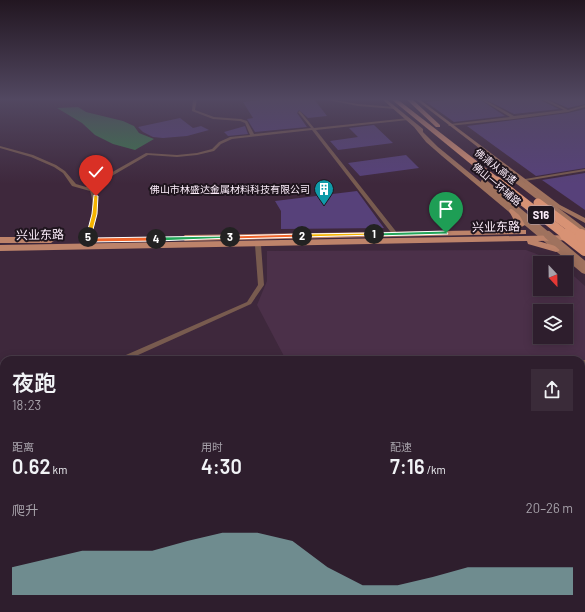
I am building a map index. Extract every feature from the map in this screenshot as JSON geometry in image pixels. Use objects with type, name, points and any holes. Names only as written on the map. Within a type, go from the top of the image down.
[{"type":"highway","name":"佛清从高速","points":[[431,128],[585,250]]},
{"type":"highway","name":"佛清从高速","points":[[440,128],[511,178],[585,238]]},
{"type":"main road","name":"佛山一环辅路","points":[[417,128],[423,135],[447,157],[513,211],[556,249],[585,271]]},
{"type":"main road","name":"佛山一环辅路","points":[[418,128],[585,266]]},
{"type":"main road","points":[[449,128],[511,178],[585,232]]},
{"type":"main road","name":"佛山一环辅路","points":[[455,128],[558,206],[585,221]]},
{"type":"main road","points":[[513,211],[535,215],[553,212],[557,210],[558,206]]},
{"type":"main road","points":[[496,236],[521,225],[513,211]]},
{"type":"main road","name":"兴业东路","points":[[0,248],[258,244],[540,235],[585,232]]},
{"type":"main road","name":"兴业东路","points":[[0,241],[395,234],[496,236]]},
{"type":"main road","name":"兴业东路","points":[[540,235],[585,238]]},
{"type":"main road","points":[[496,236],[531,242],[556,249]]},
{"type":"street","points":[[249,128],[252,135]]},
{"type":"street","points":[[86,188],[147,154],[177,156],[197,154],[213,150],[220,143],[231,138],[327,128]]},
{"type":"street","points":[[313,129],[395,234]]},
{"type":"street","points":[[0,147],[32,156],[55,166],[64,172],[74,185],[92,190],[96,196],[94,214],[88,240]]},
{"type":"street","points":[[524,180],[585,170]]},
{"type":"street","points":[[130,356],[249,303],[261,285],[258,244]]},
{"type":"shaded area","points":[[526,250],[542,256],[533,256],[533,296],[573,296],[573,275],[585,286],[585,356],[284,356],[257,305],[267,281],[267,251]]},
{"type":"green space","points":[[87,128],[135,128],[139,133],[154,139],[135,150],[113,144],[95,135]]},
{"type":"building","points":[[139,128],[204,128],[209,130],[187,136],[163,138],[153,137],[143,132]]},
{"type":"building","points":[[240,128],[246,128],[248,134],[228,136],[224,132]]},
{"type":"building","points":[[252,128],[301,128],[255,132]]},
{"type":"building","points":[[349,128],[377,128],[393,143],[338,150],[330,141],[358,137]]},
{"type":"building","points":[[469,128],[585,128],[585,168],[536,176]]},
{"type":"building","points":[[406,155],[419,168],[360,176],[348,163]]},
{"type":"building","points":[[585,173],[585,210],[542,180]]},
{"type":"building","name":"佛山市林盛达金属材料科技有限公司","points":[[357,191],[384,228],[281,229],[281,211],[275,201]]},
{"type":"place","name":"佛山市林盛达金属材料科技有限公司","points":[[324,206]]},
{"type":"route","points":[[96,196],[94,214],[88,240],[446,233]]}]
